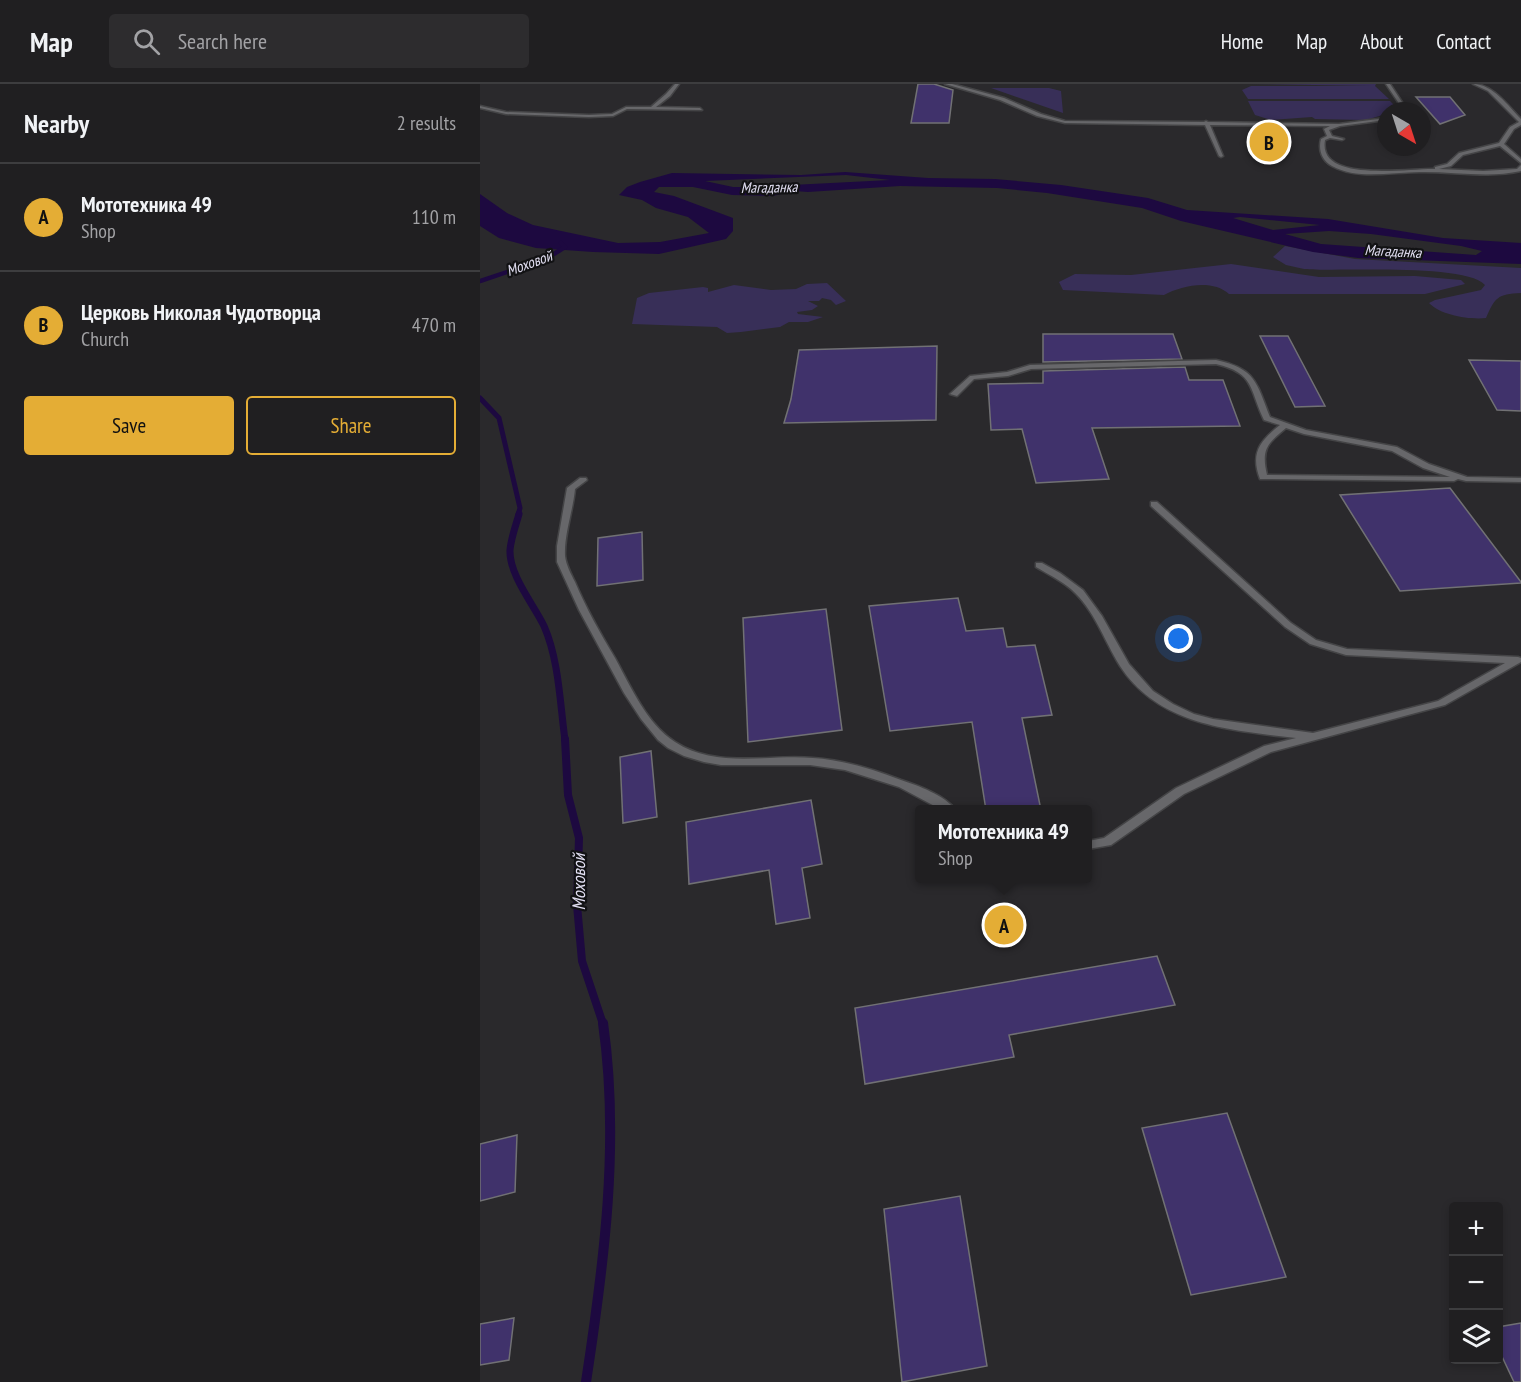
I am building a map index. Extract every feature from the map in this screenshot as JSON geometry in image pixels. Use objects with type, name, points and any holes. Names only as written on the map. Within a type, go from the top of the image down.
[{"type":"lane","points":[[652,108],[677,84]]},
{"type":"lane","points":[[947,84],[1002,99],[1039,115],[1065,122],[1339,125],[1377,120]]},
{"type":"lane","points":[[1388,84],[1400,102]]},
{"type":"lane","points":[[1428,170],[1449,165],[1461,154],[1501,144],[1512,128],[1521,122],[1489,90],[1475,84]]},
{"type":"lane","points":[[480,107],[506,113],[589,116],[613,115],[626,108],[699,109]]},
{"type":"lane","points":[[1206,122],[1221,156]]},
{"type":"lane","points":[[1330,136],[1326,129],[1339,125]]},
{"type":"lane","points":[[1342,140],[1330,136],[1323,139],[1322,151],[1333,165],[1368,172],[1519,170],[1521,164],[1501,144]]},
{"type":"lane","points":[[954,394],[972,377],[1008,374],[1030,367],[1216,362],[1237,366],[1249,376],[1267,418],[1304,432],[1394,448],[1426,466],[1466,479]]},
{"type":"lane","points":[[1285,425],[1262,443],[1258,456],[1263,477],[1521,480]]},
{"type":"lane","points":[[583,480],[571,488],[561,558],[581,608],[652,728],[671,744],[691,756],[718,760],[813,761],[865,771],[907,786],[944,805]]},
{"type":"lane","points":[[1154,504],[1288,626],[1313,642],[1346,652],[1519,660]]},
{"type":"lane","points":[[1039,565],[1070,583],[1084,597],[1132,675],[1166,705],[1203,722],[1315,736]]},
{"type":"lane","points":[[1092,844],[1107,842],[1180,791],[1268,749],[1441,703],[1519,660]]},
{"type":"shaded area","points":[[1250,84],[1376,84],[1375,86],[1389,99],[1248,99],[1242,90],[1251,86],[1371,86]]},
{"type":"shaded area","points":[[991,88],[1049,88],[1061,91],[1063,113]]},
{"type":"shaded area","points":[[1248,101],[1391,102],[1377,102],[1377,117],[1366,120],[1315,119],[1312,117],[1271,120],[1255,115]]},
{"type":"shaded area","points":[[1285,246],[1355,259],[1521,268],[1521,293],[1498,298],[1486,318],[1456,316],[1440,311],[1429,303],[1481,290],[1485,285],[1473,278],[1428,271],[1304,269],[1286,265],[1273,257]]},
{"type":"shaded area","points":[[1231,264],[1319,277],[1415,276],[1461,280],[1465,284],[1425,294],[1229,294],[1215,286],[1197,285],[1164,295],[1063,290],[1059,282],[1075,274],[1131,275]]},
{"type":"shaded area","points":[[827,283],[846,301],[836,305],[831,300],[822,298],[819,301],[808,301],[818,306],[812,310],[797,312],[798,314],[823,317],[808,322],[789,322],[780,327],[727,333],[717,327],[632,324],[637,298],[649,293],[703,287],[708,288],[708,292],[734,285],[771,290],[796,289],[807,284]]},
{"type":"water","name":"Магаданка","points":[[845,172],[928,178],[995,179],[1061,185],[1148,198],[1187,210],[1328,219],[1443,238],[1521,243],[1521,264],[1358,258],[1313,252],[1181,221],[1142,208],[1047,193],[997,188],[900,186],[794,191],[773,196],[732,195],[693,187],[659,187],[654,192],[674,196],[733,218],[733,231],[726,239],[659,254],[536,248],[499,238],[480,226],[480,194],[507,213],[533,225],[618,243],[660,242],[709,233],[688,217],[656,208],[642,200],[619,195],[627,187],[672,173],[801,175]],"holes":[[[846,175],[890,180],[750,187],[733,187],[705,181]],[[1240,217],[1320,225],[1273,230],[1233,218]],[[1329,231],[1371,234],[1482,251],[1476,255],[1321,244],[1285,234]]]},
{"type":"building","points":[[918,84],[934,84],[953,90],[949,123],[911,123]]},
{"type":"building","points":[[1416,97],[1450,97],[1465,115],[1440,124],[1431,114],[1431,102],[1420,102]]},
{"type":"building","points":[[1043,334],[1173,334],[1182,359],[1043,362]]},
{"type":"building","points":[[1260,336],[1288,336],[1325,406],[1295,407]]},
{"type":"building","points":[[937,346],[936,420],[784,423],[791,399],[799,350]]},
{"type":"building","points":[[1469,360],[1521,361],[1521,411],[1497,410]]},
{"type":"building","points":[[1185,367],[1189,380],[1223,380],[1240,426],[1092,428],[1109,479],[1036,483],[1022,429],[991,430],[988,384],[1043,383],[1043,371]]},
{"type":"building","points":[[1450,488],[1521,583],[1400,591],[1340,495]]},
{"type":"building","points":[[642,532],[643,580],[597,586],[598,538]]},
{"type":"building","points":[[958,598],[966,631],[1003,628],[1007,647],[1035,645],[1052,715],[1022,718],[1040,805],[985,805],[972,722],[890,731],[869,606]]},
{"type":"building","points":[[826,609],[842,730],[748,742],[743,618]]},
{"type":"building","points":[[651,751],[657,817],[623,823],[620,757]]},
{"type":"building","points":[[811,800],[822,864],[802,868],[810,918],[776,924],[769,870],[689,884],[686,822]]},
{"type":"building","points":[[1157,956],[1175,1005],[1009,1035],[1014,1057],[865,1084],[855,1008]]},
{"type":"building","points":[[1227,1113],[1286,1277],[1191,1295],[1142,1128]]},
{"type":"building","points":[[517,1135],[515,1192],[480,1201],[480,1144]]},
{"type":"building","points":[[960,1196],[987,1366],[902,1382],[884,1209]]},
{"type":"building","points":[[514,1318],[509,1360],[480,1365],[480,1324]]},
{"type":"building","points":[[1521,1323],[1521,1382],[1514,1382],[1503,1359],[1503,1326]]},
{"type":"waterway","name":"Моховой","points":[[480,281],[546,259],[565,247],[561,243]]},
{"type":"waterway","name":"Моховой","points":[[480,398],[499,418],[520,508],[518,515]]},
{"type":"waterway","name":"Моховой","points":[[519,514],[512,536],[511,560],[513,569],[549,639],[556,668],[565,740]]},
{"type":"waterway","name":"Моховой","points":[[565,739],[568,795],[579,838],[577,905],[582,961],[603,1024]]},
{"type":"waterway","name":"Моховой","points":[[586,1382],[599,1293],[608,1203],[610,1113],[603,1023]]},
{"type":"place","name":"Церковь Николая Чудотворца","points":[[1269,142]]},
{"type":"place","name":"Мототехника 49","points":[[1004,925]]}]
